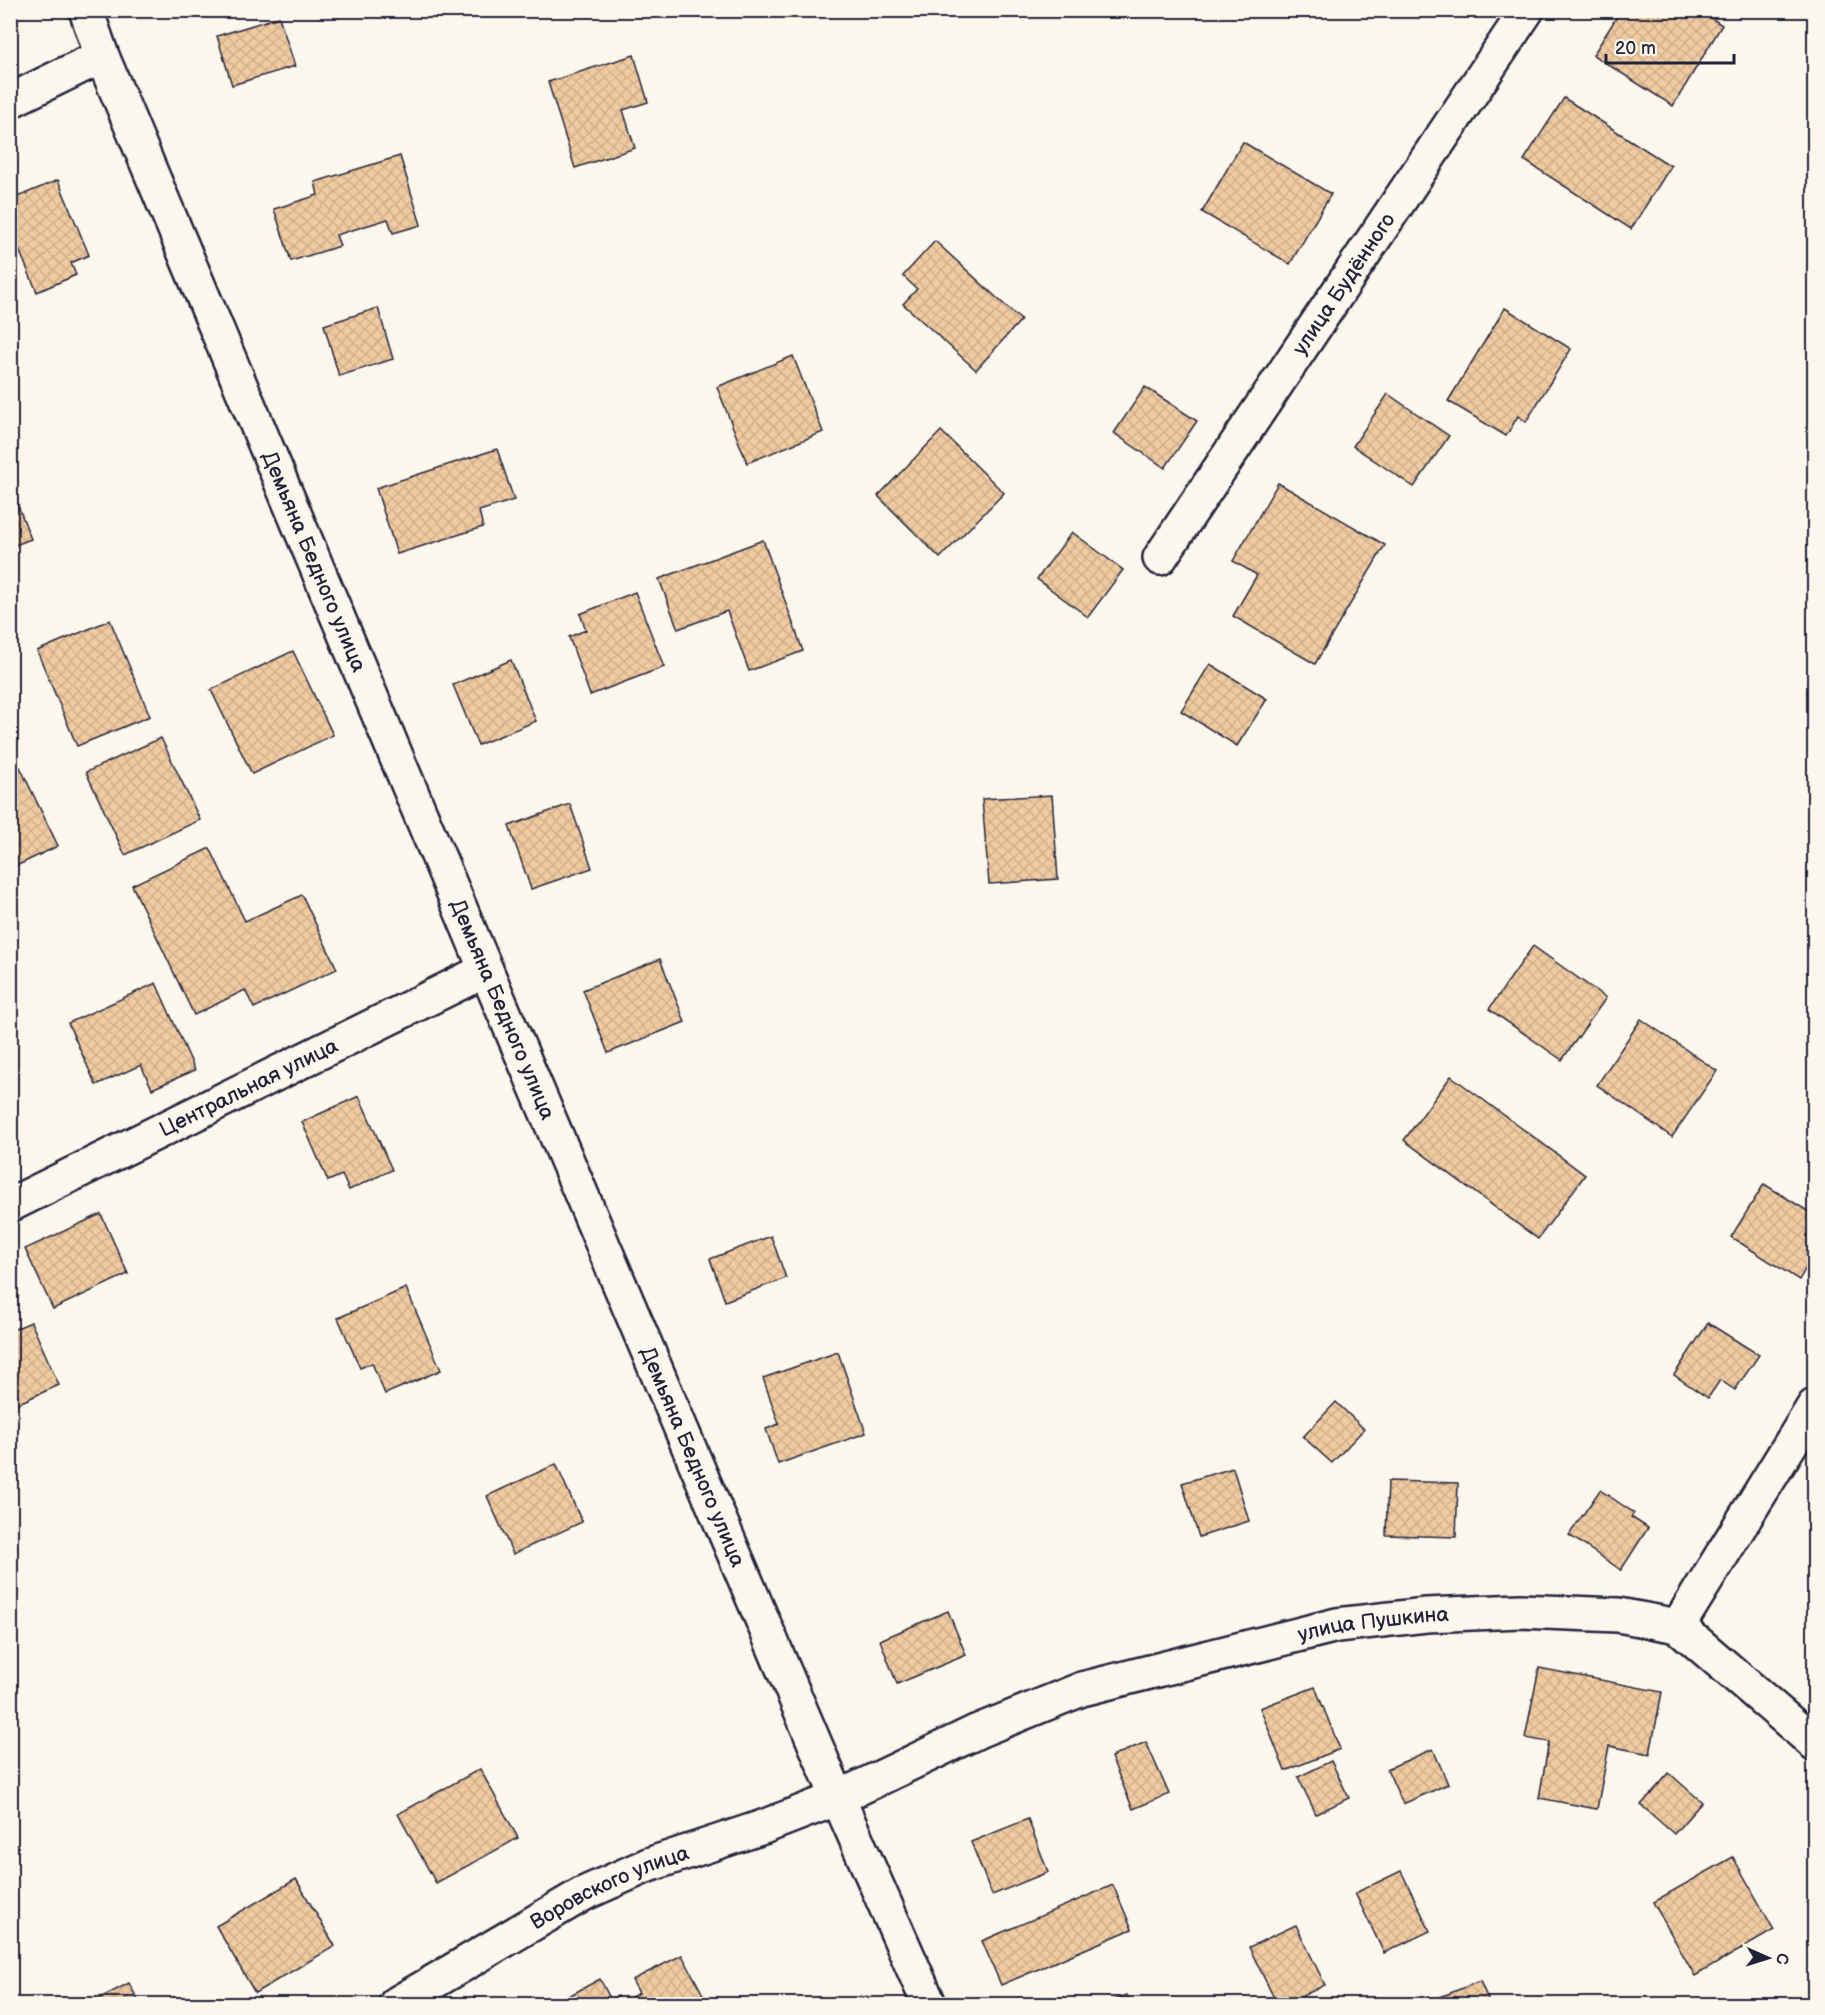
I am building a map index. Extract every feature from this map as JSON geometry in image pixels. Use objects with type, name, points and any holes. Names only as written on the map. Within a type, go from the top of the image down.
[{"type":"street","name":"Демьяна Бедного улица","points":[[86,10],[102,56],[486,970],[838,1798],[929,2004]]},
{"type":"street","name":"улица Будённого","points":[[1160,558],[1527,10]]},
{"type":"street","points":[[10,101],[102,56]]},
{"type":"street","name":"Центральная улица","points":[[10,1205],[486,970]]},
{"type":"street","points":[[1815,1406],[1678,1626],[1815,1743]]},
{"type":"street","name":"улица Пушкина","points":[[838,1798],[978,1731],[1082,1689],[1337,1625],[1426,1615],[1520,1611],[1618,1615],[1678,1626]]},
{"type":"street","name":"Воровского улица","points":[[396,2004],[583,1894],[648,1865],[763,1827],[838,1798]]},
{"type":"building","points":[[1621,10],[1699,10],[1722,25],[1673,106],[1593,55]]},
{"type":"building","points":[[279,17],[295,66],[232,85],[217,36]]},
{"type":"building","points":[[634,55],[648,102],[623,110],[635,148],[575,168],[548,82]]},
{"type":"building","points":[[1564,98],[1671,166],[1631,229],[1524,160]]},
{"type":"building","points":[[1243,142],[1331,194],[1290,264],[1202,212]]},
{"type":"building","points":[[400,156],[421,225],[393,233],[388,219],[336,235],[340,246],[291,261],[274,209],[318,195],[315,182]]},
{"type":"building","points":[[58,180],[89,255],[71,263],[76,275],[37,292],[10,228],[10,200]]},
{"type":"building","points":[[935,241],[1021,320],[976,370],[903,304],[917,289],[903,276]]},
{"type":"building","points":[[378,308],[393,359],[339,376],[324,325]]},
{"type":"building","points":[[1505,308],[1571,349],[1526,422],[1518,416],[1506,436],[1448,401]]},
{"type":"building","points":[[793,356],[823,432],[747,463],[717,387]]},
{"type":"building","points":[[1145,387],[1197,421],[1165,468],[1114,433]]},
{"type":"building","points":[[1388,394],[1449,436],[1414,487],[1353,446]]},
{"type":"building","points":[[941,431],[1004,493],[940,558],[878,496]]},
{"type":"building","points":[[497,449],[514,500],[479,511],[483,527],[397,554],[376,488]]},
{"type":"building","points":[[1278,483],[1385,545],[1315,664],[1233,616],[1257,575],[1233,561]]},
{"type":"building","points":[[10,485],[31,539],[10,547]]},
{"type":"building","points":[[1072,532],[1123,570],[1088,617],[1037,579]]},
{"type":"building","points":[[763,540],[803,651],[749,671],[727,611],[678,629],[659,579]]},
{"type":"building","points":[[635,592],[664,667],[590,695],[569,637],[586,630],[580,614]]},
{"type":"building","points":[[110,620],[150,716],[77,746],[37,651]]},
{"type":"building","points":[[293,651],[333,735],[252,774],[211,690]]},
{"type":"building","points":[[511,660],[536,721],[478,745],[453,685]]},
{"type":"building","points":[[1210,664],[1267,699],[1237,746],[1181,711]]},
{"type":"building","points":[[161,738],[200,820],[125,855],[86,772]]},
{"type":"building","points":[[20,767],[58,846],[10,869],[10,772]]},
{"type":"building","points":[[1052,795],[1058,879],[989,884],[982,799]]},
{"type":"building","points":[[570,804],[592,868],[531,889],[509,826]]},
{"type":"building","points":[[210,848],[245,921],[302,895],[337,969],[254,1008],[245,990],[194,1015],[132,885]]},
{"type":"building","points":[[1533,946],[1606,998],[1562,1060],[1489,1009]]},
{"type":"building","points":[[660,959],[685,1022],[608,1053],[583,990]]},
{"type":"building","points":[[156,983],[195,1070],[152,1089],[141,1065],[96,1085],[68,1023]]},
{"type":"building","points":[[1641,1019],[1717,1071],[1672,1137],[1597,1085]]},
{"type":"building","points":[[1451,1076],[1585,1175],[1538,1239],[1404,1140]]},
{"type":"building","points":[[359,1096],[392,1170],[349,1190],[342,1175],[328,1181],[302,1122]]},
{"type":"building","points":[[1764,1184],[1814,1215],[1814,1254],[1799,1280],[1731,1237]]},
{"type":"building","points":[[101,1214],[128,1274],[53,1309],[25,1249]]},
{"type":"building","points":[[771,1236],[786,1278],[725,1301],[710,1259]]},
{"type":"building","points":[[406,1288],[441,1370],[385,1394],[372,1363],[360,1368],[338,1318]]},
{"type":"building","points":[[31,1322],[59,1385],[10,1407],[10,1331]]},
{"type":"building","points":[[1708,1323],[1759,1355],[1735,1390],[1720,1380],[1708,1398],[1674,1375]]},
{"type":"building","points":[[838,1352],[866,1433],[778,1464],[766,1429],[779,1424],[763,1378]]},
{"type":"building","points":[[1336,1402],[1364,1429],[1332,1463],[1303,1437]]},
{"type":"building","points":[[556,1464],[582,1522],[513,1554],[487,1496]]},
{"type":"building","points":[[1233,1468],[1249,1521],[1199,1537],[1182,1483]]},
{"type":"building","points":[[1388,1481],[1458,1483],[1456,1537],[1386,1535]]},
{"type":"building","points":[[1600,1490],[1634,1513],[1631,1517],[1648,1528],[1621,1570],[1569,1535]]},
{"type":"building","points":[[948,1611],[966,1655],[897,1684],[880,1640]]},
{"type":"building","points":[[1539,1668],[1662,1692],[1650,1754],[1609,1746],[1597,1809],[1539,1798],[1549,1742],[1525,1738]]},
{"type":"building","points":[[1315,1687],[1340,1749],[1285,1771],[1260,1708]]},
{"type":"building","points":[[1146,1742],[1169,1794],[1133,1809],[1111,1757]]},
{"type":"building","points":[[1433,1749],[1448,1784],[1403,1804],[1387,1769]]},
{"type":"building","points":[[1331,1761],[1349,1798],[1316,1814],[1298,1777]]},
{"type":"building","points":[[480,1769],[518,1838],[436,1883],[398,1814]]},
{"type":"building","points":[[1669,1773],[1702,1802],[1674,1834],[1641,1805]]},
{"type":"building","points":[[1028,1819],[1048,1872],[992,1895],[971,1842]]},
{"type":"building","points":[[1733,1857],[1774,1930],[1695,1976],[1653,1902]]},
{"type":"building","points":[[1401,1871],[1430,1931],[1384,1953],[1355,1893]]},
{"type":"building","points":[[296,1879],[335,1946],[255,1993],[216,1926]]},
{"type":"building","points":[[1113,1885],[1132,1929],[1001,1985],[982,1941]]},
{"type":"building","points":[[1296,1925],[1325,1985],[1286,2004],[1277,2004],[1249,1947]]},
{"type":"building","points":[[682,1955],[708,2004],[633,2004],[629,1998],[639,1993],[632,1980]]},
{"type":"building","points":[[600,1979],[611,2000],[618,1996],[623,2004],[554,2004]]},
{"type":"building","points":[[1480,1981],[1490,2004],[1423,2004]]},
{"type":"building","points":[[129,1983],[140,2004],[89,2004]]},
{"type":"building","points":[[1127,1995],[1131,2004],[1103,2004]]}]
